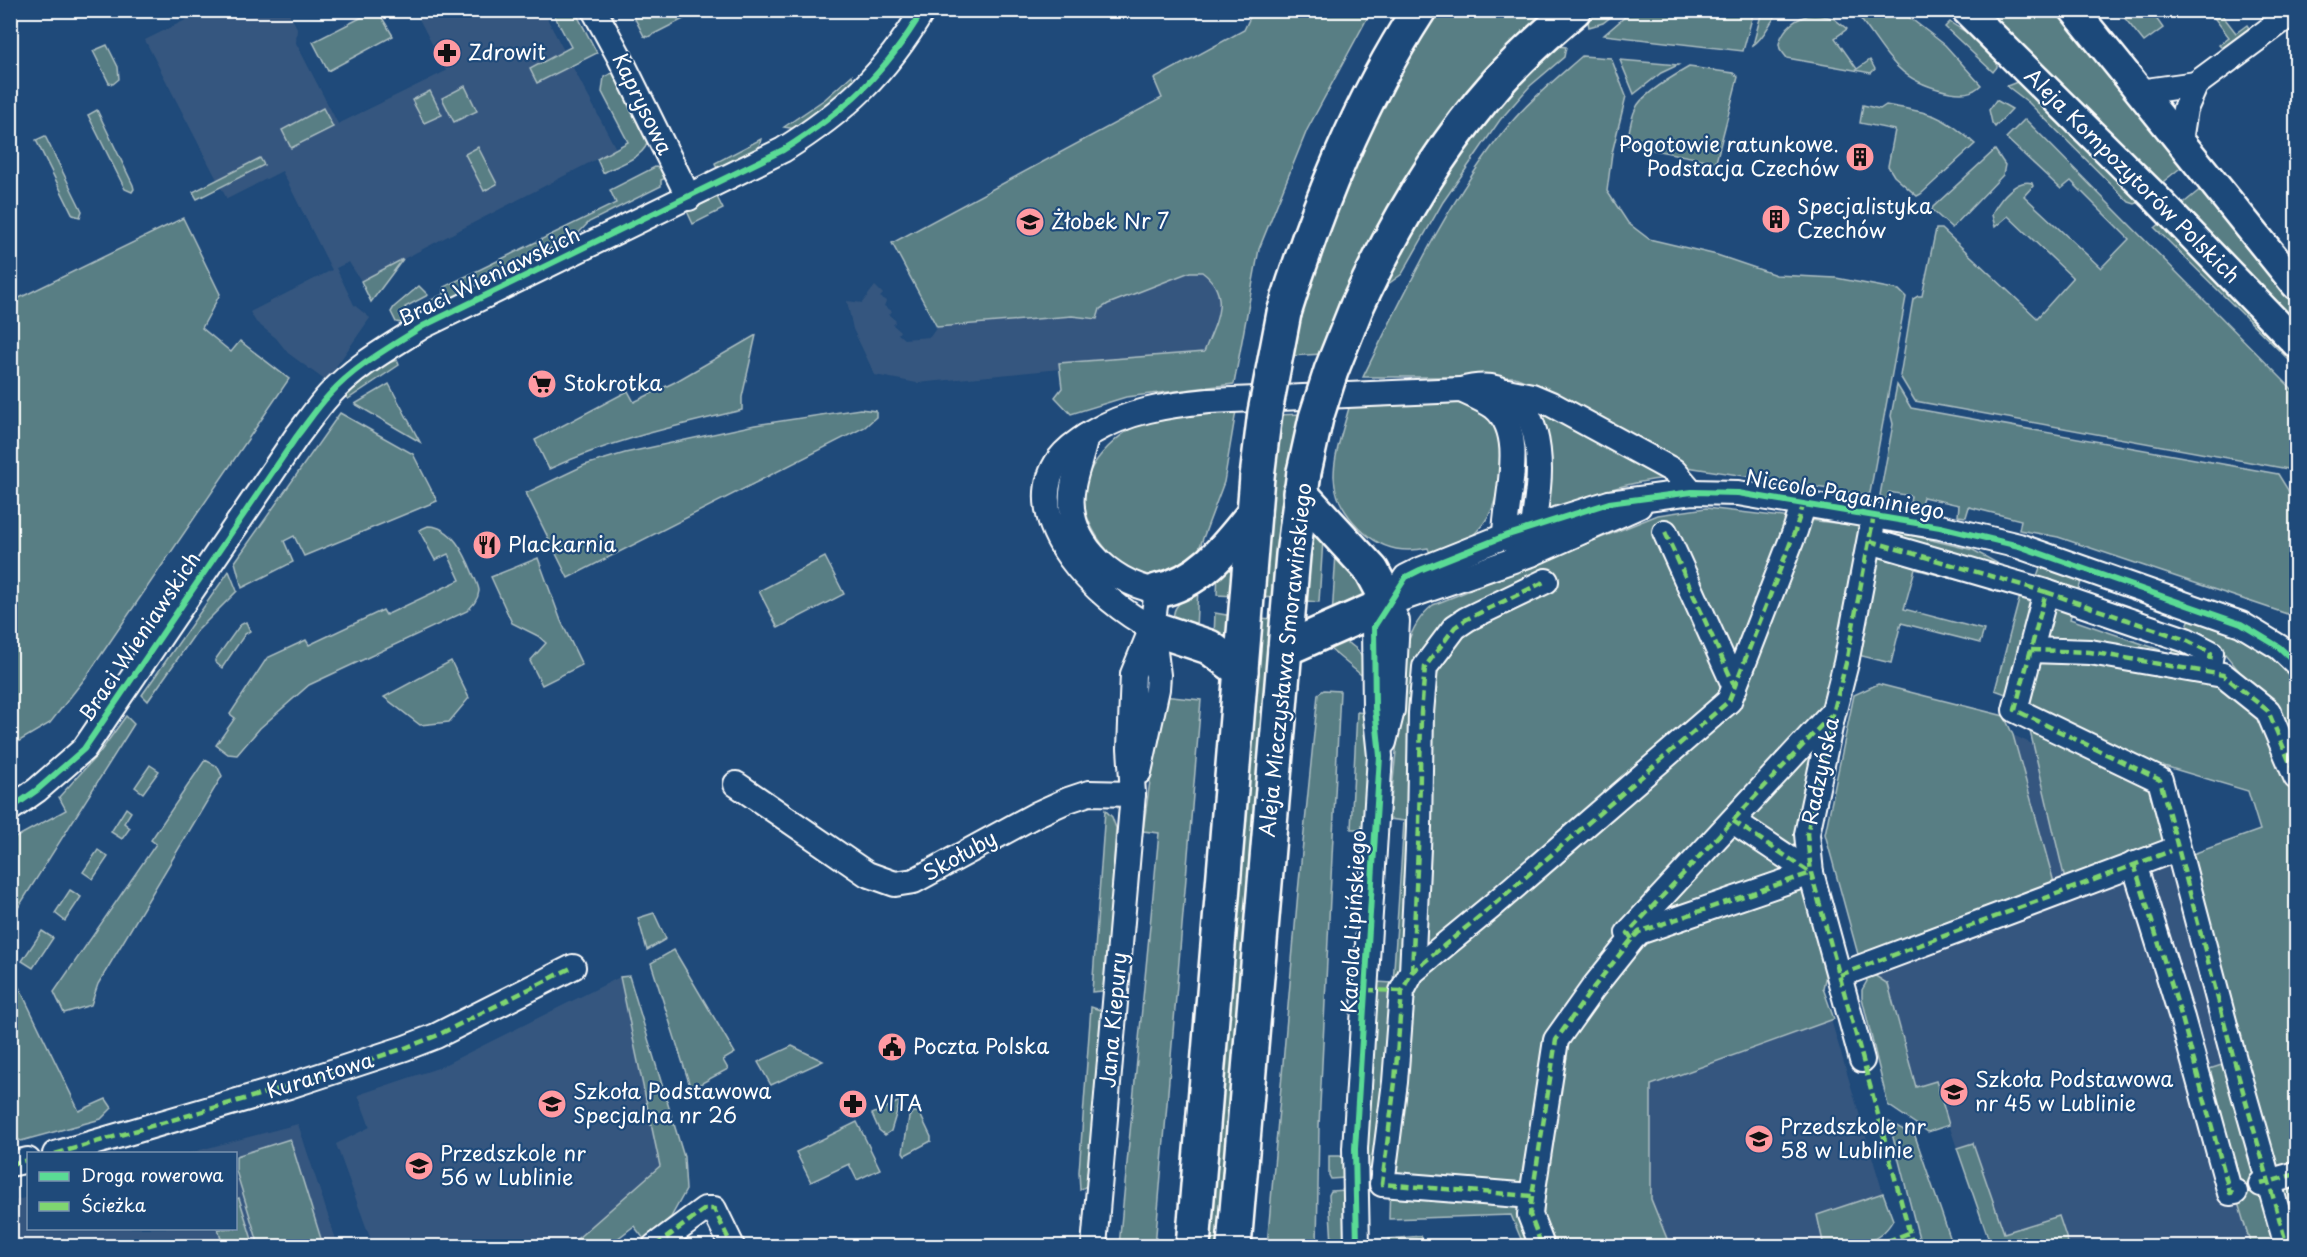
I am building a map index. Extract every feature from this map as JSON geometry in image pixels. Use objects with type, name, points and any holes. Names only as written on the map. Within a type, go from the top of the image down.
[{"type":"main road","name":"Aleja Mieczysława Smorawińskiego","points":[[1193,1246],[1264,412],[1284,313],[1328,185],[1374,89],[1419,10]]},
{"type":"main road","name":"Aleja Mieczysława Smorawińskiego","points":[[1234,1246],[1285,648],[1302,482],[1316,418],[1331,371],[1357,306],[1404,213],[1465,121],[1497,82],[1574,10]]},
{"type":"main road","points":[[1285,648],[1389,603],[1372,571],[1302,482]]},
{"type":"main road","points":[[1157,591],[1186,582],[1213,562],[1254,513]]},
{"type":"main road","points":[[1152,628],[1209,647],[1241,671]]},
{"type":"street","name":"Kaprysowa","points":[[594,10],[689,198]]},
{"type":"street","name":"Braci Wieniawskich","points":[[10,809],[37,790],[84,749],[297,436],[322,402],[347,378],[394,342],[423,326],[689,198],[783,150],[830,119],[867,85],[892,57],[923,10]]},
{"type":"street","name":"Aleja Kompozytorów Polskich","points":[[1966,10],[2155,197],[2296,343]]},
{"type":"street","name":"Aleja Kompozytorów Polskich","points":[[2074,10],[2296,285]]},
{"type":"street","points":[[2139,92],[2196,84],[2296,10]]},
{"type":"street","points":[[2180,141],[2185,109],[2196,84]]},
{"type":"street","points":[[1152,628],[1120,609],[1090,582],[1064,549],[1050,519],[1047,490],[1059,460],[1086,436],[1119,418],[1167,405],[1220,400],[1461,390],[1476,385],[1491,385],[1532,396],[1551,404],[1674,471],[1692,492]]},
{"type":"street","points":[[1461,390],[1496,408],[1506,422],[1511,437],[1513,462],[1505,519],[1505,536],[1531,554]]},
{"type":"street","points":[[1508,391],[1520,403],[1528,416],[1535,435],[1539,470],[1531,528],[1531,554]]},
{"type":"street","points":[[1086,436],[1073,486],[1072,509],[1084,544],[1110,571],[1141,588],[1157,591]]},
{"type":"street","name":"Niccolo Paganiniego","points":[[1389,603],[1407,577],[1420,570],[1505,536],[1609,503],[1692,492],[1738,493],[1940,527],[2047,555],[2241,624],[2279,647],[2296,663]]},
{"type":"street","name":"Niccolo Paganiniego","points":[[1389,603],[1531,554],[1619,516],[1660,495]]},
{"type":"street","points":[[1366,990],[1407,981],[1729,702],[1804,503]]},
{"type":"street","name":"Radzyńska","points":[[1862,1060],[1811,873],[1808,834],[1833,712],[1846,663],[1874,515]]},
{"type":"street","points":[[1665,532],[1735,687]]},
{"type":"street","points":[[1870,541],[2046,592],[2186,640],[2211,653],[2210,660]]},
{"type":"street","points":[[1532,1196],[1382,1184],[1407,981],[1419,827],[1421,713],[1425,667],[1455,627],[1546,581]]},
{"type":"street","name":"Jana Kiepury","points":[[1094,1246],[1134,794],[1130,748],[1133,674],[1152,628],[1157,591]]},
{"type":"street","points":[[2046,592],[2016,710],[2160,780],[2266,1183],[2287,1246]]},
{"type":"street","name":"Karola Lipińskiego","points":[[1357,1246],[1355,1149],[1380,756],[1375,708],[1374,627],[1389,603]]},
{"type":"street","points":[[2031,650],[2090,652],[2223,675],[2268,711],[2296,777]]},
{"type":"street","points":[[1636,936],[1628,933],[1833,712]]},
{"type":"street","name":"Braci Wieniawskich","points":[[10,793],[56,773]]},
{"type":"street","name":"Skołuby","points":[[736,784],[867,874],[895,884],[914,881],[1037,814],[1068,800],[1089,793],[1134,794]]},
{"type":"street","points":[[1733,821],[1811,873]]},
{"type":"street","points":[[1840,975],[2171,851]]},
{"type":"street","points":[[2134,864],[2179,1007],[2230,1193],[2235,1192]]},
{"type":"street","points":[[1542,1246],[1530,1215],[1556,1040],[1586,996],[1636,936],[1811,873]]},
{"type":"street","name":"Kurantowa","points":[[62,1152],[289,1086],[405,1048],[436,1036],[573,967]]},
{"type":"street","points":[[10,1164],[27,1160]]},
{"type":"street","points":[[2266,1183],[2296,1174]]},
{"type":"street","points":[[656,1246],[705,1209],[714,1209],[732,1246]]},
{"type":"shaded area","points":[[204,11],[288,11],[297,28],[296,43],[338,124],[446,71],[415,11],[543,11],[616,149],[361,281],[349,262],[336,268],[354,305],[370,318],[326,381],[288,353],[276,338],[256,322],[250,312],[332,270],[282,171],[227,199],[145,40]]},
{"type":"shaded area","points":[[1190,272],[1202,272],[1210,278],[1220,296],[1219,309],[1204,352],[1060,363],[1060,369],[917,383],[875,375],[853,329],[847,301],[862,303],[875,286],[883,294],[880,297],[886,301],[884,306],[892,311],[889,315],[896,321],[893,325],[900,331],[898,334],[904,339],[930,337],[937,327],[1072,316],[1097,319],[1100,309],[1108,304]]},
{"type":"shaded area","points":[[1878,684],[2004,716],[2013,735],[2034,745],[2065,879],[2169,840],[2278,1246],[2008,1246],[1973,1143],[1957,1148],[1949,1125],[1928,1132],[1888,1105],[1862,998],[1862,990],[1867,980],[1825,834],[1854,695]]},
{"type":"shaded area","name":"Szkoła Podstawowa Specjalna nr 26","points":[[620,977],[660,1167],[569,1246],[373,1246],[336,1144],[370,1127],[358,1095],[438,1068]]},
{"type":"shaded area","name":"Przedszkole nr 58 w Lublinie","points":[[1831,1020],[1883,1193],[1817,1215],[1823,1242],[1810,1246],[1670,1246],[1651,1199],[1650,1085]]},
{"type":"shaded area","points":[[298,1124],[338,1246],[11,1246],[10,1202],[27,1197],[27,1230],[237,1230],[237,1152],[193,1152]]},
{"type":"green space","points":[[1633,10],[1754,11],[1743,51],[1604,35]]},
{"type":"green space","points":[[378,11],[393,36],[328,71],[313,42]]},
{"type":"green space","points":[[552,11],[575,11],[597,53],[537,83],[530,69],[571,47]]},
{"type":"green space","points":[[631,11],[699,11],[648,37],[644,36]]},
{"type":"green space","points":[[1253,11],[1371,11],[1307,130],[1259,249],[1234,384],[1126,397],[1071,414],[1055,397],[1062,388],[1059,363],[1204,352],[1219,310],[1219,300],[1217,290],[1202,272],[1190,272],[1108,304],[1100,309],[1097,319],[1072,316],[937,327],[892,243],[1162,98],[1154,79],[1244,30]]},
{"type":"green space","points":[[1435,11],[1545,11],[1512,46],[1322,354],[1290,356],[1322,238],[1379,102]]},
{"type":"green space","points":[[1592,11],[1618,11],[1603,23],[1589,27],[1587,17]]},
{"type":"green space","points":[[1762,11],[1781,11],[1753,45]]},
{"type":"green space","points":[[1852,11],[1901,11],[1945,45],[1981,85],[1970,92],[1959,93],[1917,81],[1896,65]]},
{"type":"green space","points":[[1984,11],[2061,11],[2184,165],[2159,185]]},
{"type":"green space","points":[[2119,11],[2151,11],[2163,28],[2144,42]]},
{"type":"green space","points":[[2209,11],[2219,11],[2236,33],[2247,25],[2249,28],[2222,48],[2219,45],[2229,37]]},
{"type":"green space","points":[[1814,14],[1833,18],[1847,29],[1835,38],[1857,69],[1870,60],[1875,69],[1871,73],[1787,58],[1779,44],[1787,28],[1797,20]]},
{"type":"green space","points":[[1950,22],[1980,40],[1993,52],[1997,67],[1993,72],[1945,27]]},
{"type":"green space","points":[[107,45],[118,67],[119,79],[113,84],[109,83],[93,51]]},
{"type":"green space","points":[[1551,45],[1566,47],[1564,57],[1530,86],[1500,120],[1443,202],[1402,274],[1377,292],[1395,252],[1487,111]]},
{"type":"green space","points":[[1582,56],[1611,58],[1626,96],[1612,153],[1607,191],[1628,223],[1649,239],[1717,255],[1776,275],[1836,278],[1899,290],[1906,297],[1870,493],[1867,495],[1687,467],[1515,377],[1363,377],[1429,246],[1487,153],[1517,115]]},
{"type":"green space","points":[[1620,60],[1678,65],[1661,73],[1634,94]]},
{"type":"green space","points":[[1689,67],[1733,73],[1738,77],[1716,162],[1627,145],[1632,117],[1639,103],[1660,85]]},
{"type":"green space","points":[[614,72],[648,138],[647,145],[637,155],[603,173],[597,159],[628,142],[602,92],[604,77]]},
{"type":"green space","points":[[852,75],[854,81],[833,102],[796,129],[784,127],[825,99]]},
{"type":"green space","points":[[2021,82],[2142,201],[2135,204],[2129,202],[2028,102],[2007,86]]},
{"type":"green space","points":[[465,86],[477,111],[454,122],[442,98]]},
{"type":"green space","points":[[430,91],[442,115],[424,123],[412,100]]},
{"type":"green space","points":[[1996,100],[2012,109],[1995,127],[1989,110]]},
{"type":"green space","points":[[1863,105],[1880,109],[1886,105],[1934,116],[1954,126],[1975,144],[1917,196],[1894,176],[1888,166],[1895,130],[1860,123]]},
{"type":"green space","points":[[323,108],[333,127],[291,148],[282,130]]},
{"type":"green space","points":[[97,110],[133,185],[132,192],[125,189],[88,115]]},
{"type":"green space","points":[[2025,119],[2296,393],[2296,469],[1915,401],[1900,376],[1913,299],[1922,296],[1936,229],[1942,229],[2037,318],[2073,278],[2008,216],[1995,227],[1992,215],[1994,210],[2010,190],[2021,183],[2032,183],[2033,186],[2024,196],[2101,268],[2129,239],[2071,181],[2061,189],[2006,138]]},
{"type":"green space","points":[[45,136],[82,211],[80,217],[73,215],[36,140]]},
{"type":"green space","points":[[761,139],[756,151],[738,163],[718,171],[715,163]]},
{"type":"green space","points":[[478,147],[497,184],[484,191],[465,154]]},
{"type":"green space","points":[[1995,150],[2005,165],[2003,175],[1952,228],[1932,210],[1933,207]]},
{"type":"green space","points":[[260,158],[264,165],[197,199],[193,192]]},
{"type":"green space","points":[[655,167],[661,168],[668,177],[661,180],[661,186],[589,222],[569,243],[422,314],[420,311],[423,304],[444,294],[444,287],[616,203],[610,190]]},
{"type":"green space","points":[[2202,188],[2241,238],[2296,300],[2296,325],[2180,206]]},
{"type":"green space","points":[[717,197],[723,209],[693,224],[687,211]]},
{"type":"green space","points":[[183,218],[220,294],[202,328],[231,352],[240,341],[289,379],[86,677],[50,723],[11,746],[11,302]]},
{"type":"green space","points":[[2163,221],[2264,322],[2296,360],[2296,367],[2155,228]]},
{"type":"green space","points":[[403,259],[371,302],[361,281]]},
{"type":"green space","points":[[419,286],[428,295],[405,307],[411,320],[396,322],[391,312],[394,307]]},
{"type":"green space","points":[[756,335],[742,397],[742,410],[620,442],[549,469],[535,440],[628,391],[634,402],[675,382]]},
{"type":"green space","points":[[397,360],[399,365],[348,399],[344,395],[376,370]]},
{"type":"green space","points":[[389,384],[420,442],[355,404]]},
{"type":"green space","points":[[1897,385],[1911,408],[2278,474],[2296,503],[2296,617],[2058,537],[2019,530],[2021,520],[1969,507],[1966,517],[1958,516],[1959,505],[1923,497],[1920,507],[1909,511],[1911,496],[1889,492],[1887,500],[1883,499],[1880,495],[1893,424],[1891,416]]},
{"type":"green space","points":[[1533,401],[1668,478],[1606,491],[1546,513]]},
{"type":"green space","points":[[1458,403],[1487,415],[1495,422],[1499,430],[1502,452],[1500,477],[1495,500],[1488,517],[1473,536],[1465,542],[1431,556],[1428,548],[1396,549],[1374,540],[1363,532],[1346,512],[1335,488],[1336,458],[1350,404]]},
{"type":"green space","points":[[860,409],[876,411],[876,417],[865,427],[568,578],[526,493],[585,465],[625,453],[755,425]]},
{"type":"green space","points":[[1236,411],[1224,482],[1199,549],[1198,564],[1156,578],[1141,578],[1130,574],[1109,553],[1090,523],[1085,510],[1084,498],[1089,472],[1108,447],[1140,423],[1155,417],[1178,413]]},
{"type":"green space","points":[[340,413],[413,454],[437,501],[304,556],[294,536],[284,541],[293,562],[242,588],[235,562]]},
{"type":"green space","points":[[1304,414],[1277,598],[1259,597],[1275,415]]},
{"type":"green space","points":[[1706,508],[1860,526],[1830,697],[1798,854],[1828,966],[1823,988],[1834,1019],[1651,1085],[1651,1199],[1670,1246],[1524,1246],[1511,1215],[1389,1219],[1390,1180],[1365,1177],[1377,982],[1393,983],[1404,821],[1389,819],[1407,646],[1411,634],[1420,618],[1433,605],[1658,515]]},
{"type":"green space","points":[[1311,524],[1323,539],[1319,602],[1305,601]]},
{"type":"green space","points":[[428,526],[436,527],[451,536],[466,558],[479,591],[469,609],[309,685],[260,728],[237,755],[228,754],[216,745],[235,718],[230,714],[267,658],[306,640],[309,645],[383,610],[386,615],[460,580],[448,554],[435,560],[419,530]]},
{"type":"green space","points":[[1881,528],[1973,550],[1997,563],[2009,581],[2040,599],[2014,697],[1995,690],[2020,596],[1915,569],[1904,609],[1984,630],[1980,643],[1901,623],[1891,663],[1858,655]]},
{"type":"green space","points":[[1336,553],[1366,585],[1368,597],[1332,617]]},
{"type":"green space","points":[[1238,554],[1235,596],[1217,595],[1218,570]]},
{"type":"green space","points":[[825,557],[844,594],[778,628],[759,591]]},
{"type":"green space","points":[[538,558],[561,621],[582,665],[542,685],[530,661],[546,643],[538,636],[512,623],[491,577]]},
{"type":"green space","points":[[2042,562],[2083,576],[2078,591],[2037,576]]},
{"type":"green space","points":[[229,571],[237,591],[197,631],[148,701],[142,695]]},
{"type":"green space","points":[[1198,588],[1196,629],[1174,618],[1174,613],[1182,601]]},
{"type":"green space","points":[[2049,601],[2073,609],[2070,619],[2172,654],[2177,641],[2206,655],[2204,667],[2036,646]]},
{"type":"green space","points":[[1215,613],[1232,616],[1231,646],[1214,637]]},
{"type":"green space","points":[[2191,616],[2247,640],[2277,662],[2296,684],[2296,1246],[2251,1246],[2236,1196],[2262,1189],[2260,1179],[2233,1187],[2200,1072],[2228,1063],[2173,861],[2260,830],[2248,791],[2164,766],[2157,794],[2169,840],[2065,880],[2030,731],[2041,712],[2022,700],[2034,656],[2249,683],[2221,649],[2185,631]]},
{"type":"green space","points":[[1257,618],[1276,619],[1223,1246],[1205,1246]]},
{"type":"green space","points":[[246,622],[250,631],[245,634],[222,668],[215,660],[240,625]]},
{"type":"green space","points":[[1337,640],[1350,645],[1359,653],[1366,679],[1330,649],[1330,641]]},
{"type":"green space","points":[[451,661],[469,698],[449,722],[420,725],[384,697]]},
{"type":"green space","points":[[1878,684],[2004,716],[2013,735],[2055,886],[1859,958],[1825,834],[1854,695]]},
{"type":"green space","points":[[1324,690],[1340,691],[1319,1126],[1317,1246],[1267,1246],[1318,694]]},
{"type":"green space","points":[[1162,696],[1201,700],[1155,1246],[1119,1246],[1159,833],[1143,831]]},
{"type":"green space","points":[[1357,712],[1365,713],[1368,761],[1366,829],[1351,829]]},
{"type":"green space","points":[[126,716],[134,724],[11,919],[11,840],[66,810],[59,797],[100,752]]},
{"type":"green space","points":[[205,760],[217,766],[222,776],[98,984],[91,1005],[64,1013],[54,992],[156,844],[151,840]]},
{"type":"green space","points":[[150,765],[159,771],[143,793],[135,787]]},
{"type":"green space","points":[[126,808],[131,812],[124,823],[130,828],[122,839],[111,832]]},
{"type":"green space","points":[[1105,810],[1112,817],[1116,828],[1106,986],[1103,991],[1092,992]]},
{"type":"green space","points":[[98,850],[108,857],[93,879],[83,872]]},
{"type":"green space","points":[[70,890],[81,897],[65,921],[55,913]]},
{"type":"green space","points":[[654,913],[666,939],[647,950],[638,918]]},
{"type":"green space","points":[[42,931],[53,938],[33,968],[22,961]]},
{"type":"green space","points":[[674,950],[735,1053],[723,1060],[728,1069],[691,1089],[651,963]]},
{"type":"green space","points":[[1864,975],[1874,975],[1888,984],[1916,1087],[1936,1081],[1949,1125],[1928,1132],[1888,1105],[1862,998],[1862,990],[1867,981]]},
{"type":"green space","points":[[629,976],[684,1157],[686,1190],[671,1217],[644,1239],[634,1226],[608,1246],[569,1246],[660,1166],[620,977]]},
{"type":"green space","points":[[12,977],[79,1111],[106,1099],[112,1108],[101,1119],[21,1141],[13,1137],[10,1131]]},
{"type":"green space","points":[[1091,1007],[1100,1010],[1103,1014],[1091,1177],[1086,1186],[1080,1190],[1079,1172]]},
{"type":"green space","points":[[792,1046],[823,1061],[771,1085],[758,1062]]},
{"type":"green space","points":[[900,1101],[891,1131],[885,1135],[879,1130],[872,1114]]},
{"type":"green space","points":[[914,1112],[919,1112],[931,1141],[905,1155],[903,1152],[909,1117]]},
{"type":"green space","points":[[857,1122],[880,1169],[857,1180],[849,1164],[811,1182],[796,1152]]},
{"type":"green space","points":[[1889,1122],[1915,1136],[1953,1246],[1921,1246]]},
{"type":"green space","points":[[290,1139],[322,1242],[308,1246],[259,1246],[237,1174],[237,1156]]},
{"type":"green space","points":[[1973,1143],[2004,1233],[2059,1216],[2069,1246],[2027,1246],[2024,1236],[1991,1246],[1957,1148]]},
{"type":"green space","points":[[1329,1156],[1344,1158],[1345,1178],[1331,1179]]},
{"type":"green space","points":[[1346,1190],[1348,1244],[1332,1244],[1329,1195],[1331,1191]]},
{"type":"green space","points":[[1883,1193],[1893,1220],[1877,1237],[1856,1245],[1810,1246],[1823,1242],[1817,1215]]},
{"type":"green space","points":[[239,1198],[254,1246],[223,1246],[218,1230],[237,1230],[237,1199]]},
{"type":"green space","points":[[1421,1236],[1424,1242],[1418,1245],[1389,1246],[1389,1239]]},
{"type":"marked path","points":[[1804,503],[1729,701],[1491,907],[1412,972],[1402,991],[1395,1082],[1382,1184],[1532,1196],[1556,1040],[1632,939],[1639,932],[1811,873]]},
{"type":"marked path","points":[[1874,515],[1846,663],[1807,834],[1811,873],[1913,1246]]},
{"type":"marked path","points":[[1665,532],[1735,687]]},
{"type":"marked path","points":[[1870,541],[2046,592],[2015,710],[2160,780],[2235,1063],[2287,1246]]},
{"type":"marked path","points":[[1412,972],[1419,827],[1421,713],[1425,667],[1455,627],[1546,581]]},
{"type":"marked path","points":[[2046,592],[2186,640],[2211,653],[2210,660]]},
{"type":"marked path","points":[[2031,650],[2090,652],[2223,675],[2268,711],[2296,777]]},
{"type":"marked path","points":[[1632,939],[1628,933],[1831,715]]},
{"type":"marked path","points":[[1733,821],[1811,873]]},
{"type":"marked path","points":[[1840,975],[2171,851]]},
{"type":"marked path","points":[[2134,864],[2182,1018],[2230,1193],[2235,1192]]},
{"type":"marked path","points":[[62,1152],[289,1086],[405,1048],[436,1036],[573,967]]},
{"type":"marked path","points":[[1366,990],[1402,991]]},
{"type":"marked path","points":[[10,1164],[27,1160]]},
{"type":"marked path","points":[[2261,1184],[2296,1174]]},
{"type":"marked path","points":[[1532,1196],[1530,1215],[1542,1246]]},
{"type":"marked path","points":[[655,1246],[705,1209],[714,1209],[732,1246]]},
{"type":"marked path","points":[[1874,1246],[1909,1233]]},
{"type":"cycle path","points":[[10,809],[37,790],[84,749],[297,436],[325,400],[350,375],[423,326],[783,150],[826,121],[862,89],[894,53],[923,10]]},
{"type":"cycle path","points":[[1357,1246],[1355,1149],[1380,756],[1375,708],[1374,627],[1406,577],[1505,536],[1609,503],[1692,492],[1738,493],[1940,527],[2019,546],[2241,624],[2279,647],[2296,663]]},
{"type":"place","name":"Zdrowit","points":[[447,53]]},
{"type":"place","name":"Pogotowie ratunkowe. Podstacja Czechów","points":[[1860,157]]},
{"type":"place","name":"Specjalistyka Czechów","points":[[1776,219]]},
{"type":"place","name":"Żłobek Nr 7","points":[[1030,222]]},
{"type":"place","name":"Stokrotka","points":[[542,384]]},
{"type":"place","name":"Plackarnia","points":[[487,545]]},
{"type":"place","name":"Poczta Polska","points":[[892,1047]]},
{"type":"place","name":"Szkoła Podstawowa nr 45 w Lublinie","points":[[1954,1092]]},
{"type":"place","name":"Szkoła Podstawowa Specjalna nr 26","points":[[552,1104]]},
{"type":"place","name":"VITA","points":[[853,1104]]},
{"type":"place","name":"Przedszkole nr 58 w Lublinie","points":[[1759,1139]]},
{"type":"place","name":"Przedszkole nr 56 w Lublinie","points":[[419,1166]]}]
